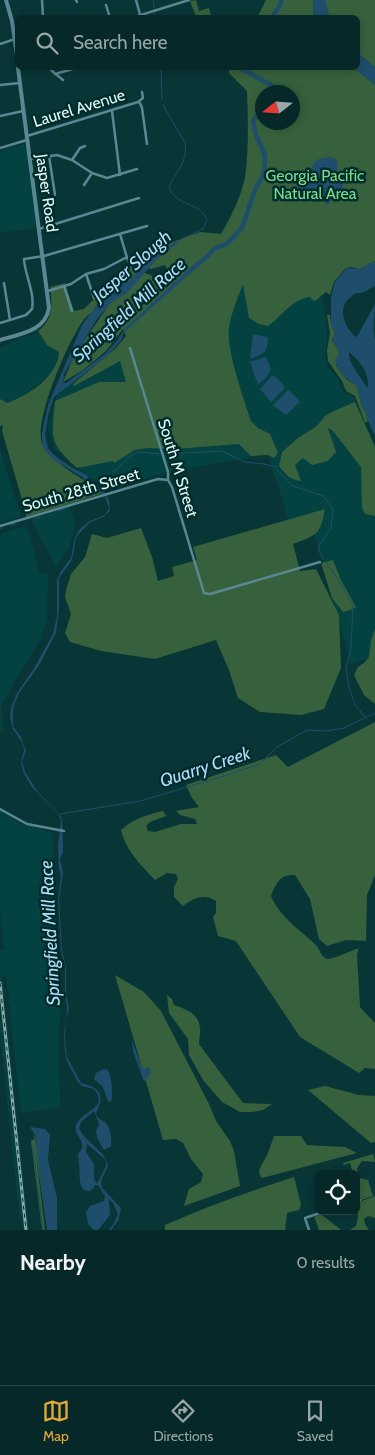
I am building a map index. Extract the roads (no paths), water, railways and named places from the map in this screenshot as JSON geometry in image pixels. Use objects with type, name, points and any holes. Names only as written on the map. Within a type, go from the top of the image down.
[{"type":"street","points":[[6,0],[15,35]]},
{"type":"street","points":[[42,0],[43,15]]},
{"type":"street","points":[[136,0],[140,15]]},
{"type":"street","points":[[143,15],[189,0]]},
{"type":"street","points":[[106,6],[109,15]]},
{"type":"street","points":[[0,44],[15,39]]},
{"type":"street","name":"Jasper Road","points":[[0,340],[32,330],[45,320],[49,308],[44,256],[18,70]]},
{"type":"street","points":[[52,70],[63,80]]},
{"type":"street","points":[[55,74],[69,70]]},
{"type":"street","points":[[0,85],[20,83]]},
{"type":"street","points":[[142,92],[143,98],[138,102],[142,108],[147,144]]},
{"type":"street","name":"Laurel Avenue","points":[[0,148],[138,102]]},
{"type":"street","points":[[0,116],[24,110]]},
{"type":"street","points":[[112,111],[120,175]]},
{"type":"street","points":[[72,160],[80,148],[85,146]]},
{"type":"street","points":[[30,159],[57,155],[72,160],[92,173],[107,178],[137,170]]},
{"type":"street","points":[[48,156],[55,195]]},
{"type":"street","points":[[84,184],[92,173]]},
{"type":"street","points":[[40,229],[139,198]]},
{"type":"street","points":[[0,323],[31,312],[33,305],[30,284],[25,273],[24,259],[44,256],[146,226]]},
{"type":"street","points":[[120,233],[128,261]]},
{"type":"street","points":[[48,291],[71,284],[86,274],[104,269],[127,257]]},
{"type":"street","points":[[86,274],[94,298]]},
{"type":"street","points":[[4,283],[10,320]]},
{"type":"street","points":[[64,286],[72,311]]},
{"type":"street","name":"South M Street","points":[[130,348],[168,472],[168,480],[172,487],[204,593],[210,594],[320,562]]},
{"type":"street","name":"South 28th Street","points":[[0,526],[158,479],[168,480]]},
{"type":"street","points":[[0,809],[27,824],[64,832]]},
{"type":"street","points":[[309,1230],[305,1218],[315,1215]]},
{"type":"water","points":[[313,0],[326,0],[329,15],[314,15]]},
{"type":"water","points":[[360,55],[375,67],[375,85],[356,70],[360,70]]},
{"type":"water","points":[[329,157],[337,159],[338,174],[343,185],[342,193],[337,199],[330,201],[326,205],[323,201],[318,202],[297,198],[298,187],[310,177],[315,162]]},
{"type":"water","points":[[176,241],[177,244],[157,259],[127,293],[112,302],[97,319],[64,374],[63,383],[66,383],[105,354],[117,341],[125,328],[191,267],[194,270],[128,329],[107,356],[54,397],[48,416],[45,436],[48,448],[54,455],[87,475],[92,483],[103,490],[109,500],[110,510],[105,516],[89,523],[76,537],[73,556],[59,578],[59,608],[56,633],[38,667],[19,693],[13,708],[13,726],[21,737],[26,751],[22,762],[25,772],[38,792],[62,818],[63,852],[60,860],[63,873],[59,900],[62,949],[66,968],[66,993],[69,1010],[66,1017],[65,966],[61,950],[58,901],[61,875],[58,846],[61,820],[57,813],[32,787],[24,774],[21,763],[24,750],[23,744],[13,729],[10,717],[11,708],[17,693],[33,670],[53,634],[57,616],[57,580],[71,558],[75,537],[88,522],[105,515],[109,508],[105,496],[91,487],[82,477],[54,460],[47,453],[42,445],[42,433],[48,405],[82,325],[103,296],[119,280],[127,279],[129,282],[142,266]]},
{"type":"water","points":[[375,261],[375,286],[364,292],[354,294],[344,305],[343,316],[351,332],[356,337],[375,304],[375,436],[366,412],[362,407],[357,386],[340,372],[336,364],[335,359],[340,353],[332,340],[335,334],[331,324],[331,297],[335,282],[347,268],[360,269]],"holes":[[[349,352],[365,372],[368,388],[353,366]]]},
{"type":"water","points":[[253,334],[268,337],[268,343],[264,352],[250,359]]},
{"type":"water","points":[[265,357],[270,369],[258,385],[250,362]]},
{"type":"water","points":[[273,375],[284,385],[284,389],[271,402],[260,389]]},
{"type":"water","points":[[289,390],[300,402],[286,415],[273,405]]},
{"type":"water","points":[[66,1017],[67,1057],[81,1083],[95,1088],[100,1094],[100,1103],[96,1114],[107,1124],[111,1134],[111,1146],[104,1150],[97,1138],[96,1131],[99,1124],[94,1111],[81,1122],[79,1128],[86,1138],[100,1151],[106,1160],[108,1166],[101,1185],[121,1208],[118,1221],[111,1230],[109,1230],[118,1214],[109,1199],[110,1215],[98,1230],[94,1230],[88,1224],[86,1212],[90,1206],[104,1201],[105,1196],[98,1185],[95,1185],[89,1191],[84,1190],[81,1186],[78,1155],[82,1146],[76,1126],[82,1117],[97,1106],[99,1101],[94,1089],[82,1086],[78,1082],[67,1061],[64,1035]],"holes":[[[87,1144],[106,1160],[106,1166],[97,1184],[94,1179],[94,1164],[86,1152]]]},
{"type":"water","points":[[132,1040],[142,1068],[149,1067],[151,1073],[144,1082],[133,1051]]},
{"type":"water","points":[[104,1069],[108,1070],[110,1077],[111,1102],[108,1101],[103,1087],[94,1079],[96,1073]]},
{"type":"water","points":[[30,1127],[45,1129],[50,1135],[48,1160],[57,1198],[57,1230],[47,1230],[35,1135]]},
{"type":"waterway","name":"Jasper Slough","points":[[153,0],[154,8]]},
{"type":"waterway","name":"Springfield Mill Race","points":[[273,15],[281,4],[281,0]]},
{"type":"waterway","name":"Jasper Slough","points":[[161,70],[162,99]]},
{"type":"waterway","name":"Springfield Mill Race","points":[[244,70],[271,85]]},
{"type":"waterway","name":"Jasper Slough","points":[[163,105],[185,143],[185,156],[169,187],[177,198],[199,209],[207,220],[203,229],[174,244]]},
{"type":"waterway","name":"Springfield Mill Race","points":[[188,272],[215,248],[227,244],[242,228],[255,190],[264,174],[265,155],[256,135],[253,121],[255,119]]},
{"type":"waterway","points":[[113,473],[130,456],[138,452],[161,454],[222,451],[245,462],[276,467],[293,486],[323,496],[333,509],[331,528],[318,549],[323,559]]},
{"type":"waterway","points":[[106,486],[111,476]]},
{"type":"waterway","points":[[58,511],[65,509]]},
{"type":"waterway","points":[[11,525],[15,524]]},
{"type":"waterway","points":[[326,562],[353,605],[351,649],[346,668],[349,688],[356,706],[365,717]]},
{"type":"waterway","name":"Quarry Creek","points":[[60,814],[140,801],[221,777],[260,764],[277,747],[307,730],[327,731],[344,728],[375,713]]},
{"type":"waterway","points":[[36,1142],[33,1147],[43,1230]]},
{"type":"railway","points":[[0,983],[26,1230]]},
{"type":"park label","name":"Georgia Pacific Natural Area","points":[[315,184]]}]
